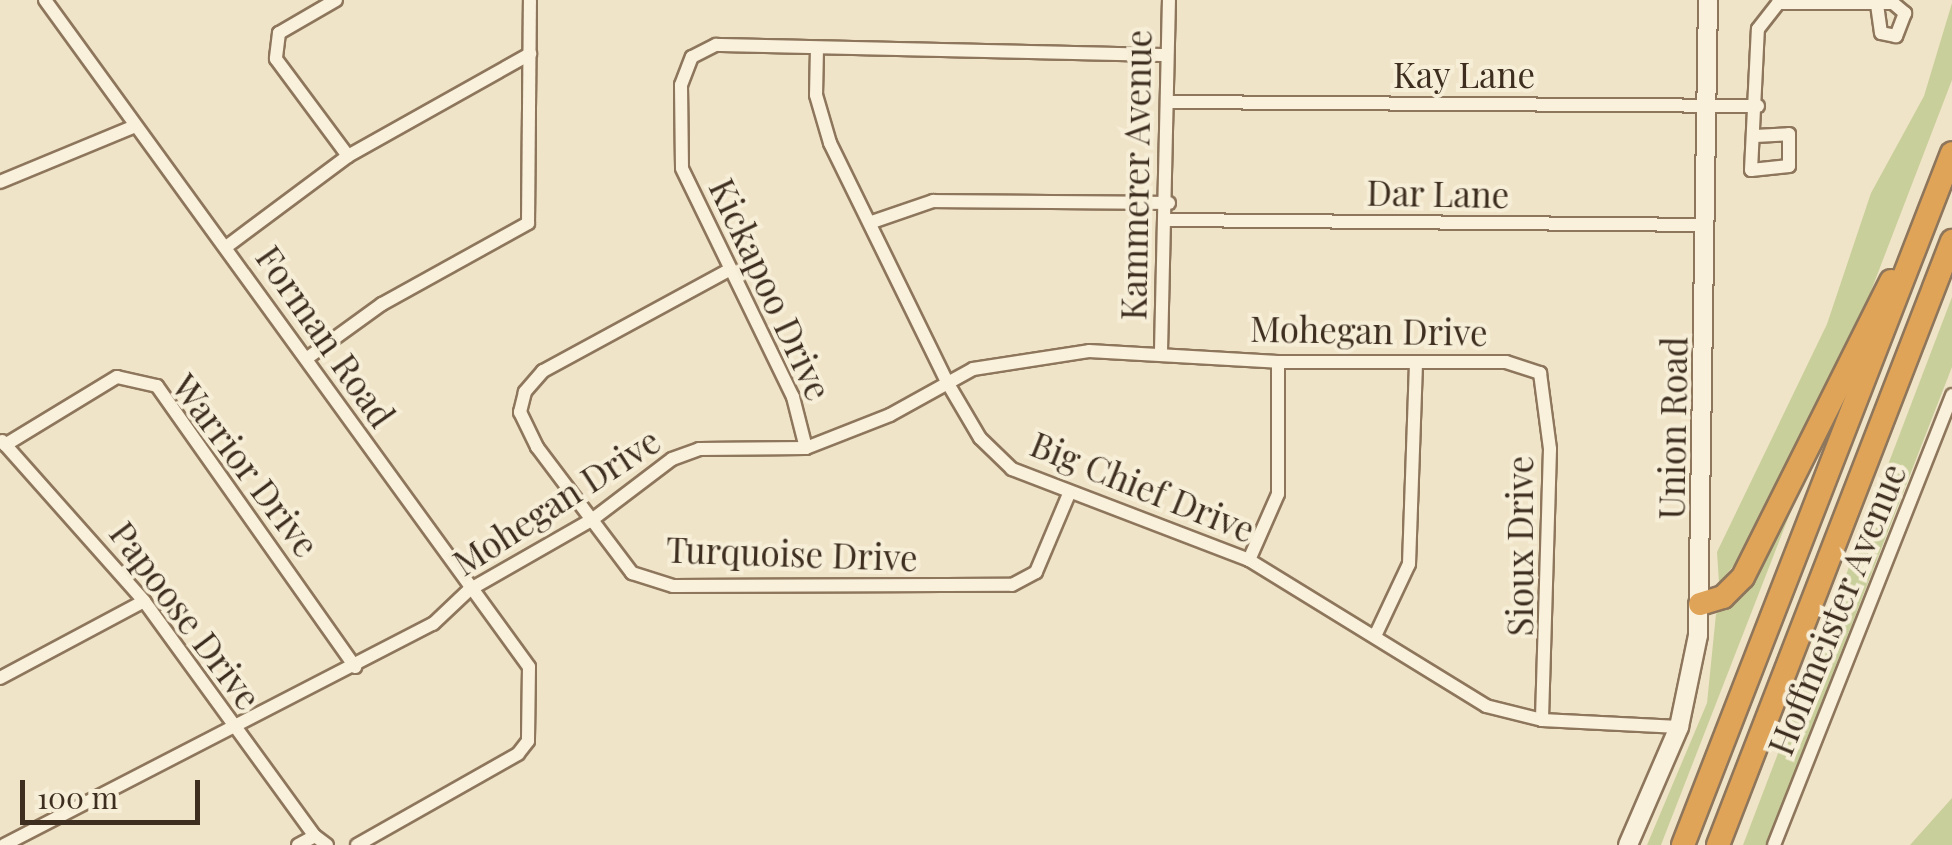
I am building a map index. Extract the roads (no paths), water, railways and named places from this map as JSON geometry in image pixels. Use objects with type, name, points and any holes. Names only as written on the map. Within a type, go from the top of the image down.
[{"type":"highway","points":[[1683,845],[1952,153]]},
{"type":"highway","points":[[1718,845],[1952,241]]},
{"type":"highway","points":[[1700,604],[1723,597],[1742,578],[1879,296],[1907,263]]},
{"type":"main road","name":"Union Road","points":[[1628,845],[1679,727],[1700,604],[1708,0]]},
{"type":"street","name":"Forman Road","points":[[45,0],[133,127],[226,247],[469,590],[529,668],[530,716],[518,754],[357,845]]},
{"type":"street","points":[[336,0],[279,33],[276,59],[348,156]]},
{"type":"street","points":[[306,358],[382,304],[528,223],[530,0]]},
{"type":"street","name":"Kammerer Avenue","points":[[1162,350],[1169,220],[1168,0]]},
{"type":"street","points":[[1755,136],[1758,28],[1778,3],[1878,3]]},
{"type":"street","name":"Kickapoo Drive","points":[[806,448],[793,397],[682,168],[682,76],[708,47],[817,48]]},
{"type":"street","points":[[817,48],[1168,55]]},
{"type":"street","name":"Big Chief Drive","points":[[817,48],[816,94],[830,144],[872,222],[947,382],[980,438],[1012,469],[1249,560],[1376,634],[1486,706],[1542,720],[1679,727]]},
{"type":"street","points":[[226,247],[348,156],[530,54]]},
{"type":"street","name":"Kay Lane","points":[[1168,102],[1758,106]]},
{"type":"street","points":[[0,182],[133,127]]},
{"type":"street","points":[[872,222],[934,201],[1169,203]]},
{"type":"street","name":"Dar Lane","points":[[1169,220],[1707,226]]},
{"type":"street","name":"Turquoise Drive","points":[[729,270],[533,379],[520,412],[526,428],[632,574],[674,586],[1012,585],[1036,572],[1070,494]]},
{"type":"street","name":"Mohegan Drive","points":[[4,845],[230,723],[356,667],[433,624],[469,590],[593,518],[639,478],[699,449],[806,448],[864,427],[947,382],[1019,357],[1162,350],[1278,362],[1506,362],[1540,374]]},
{"type":"street","points":[[1249,560],[1278,494],[1278,362]]},
{"type":"street","points":[[1376,634],[1409,564],[1416,364]]},
{"type":"street","name":"Sioux Drive","points":[[1540,374],[1550,449],[1542,720]]},
{"type":"street","name":"Warrior Drive","points":[[2,442],[118,377],[157,386],[356,667]]},
{"type":"street","name":"Hoffmeister Avenue","points":[[1774,845],[1952,396]]},
{"type":"street","name":"Papoose Drive","points":[[2,442],[144,602],[315,836],[327,845]]},
{"type":"street","points":[[0,678],[144,602]]},
{"type":"street","points":[[298,845],[315,836]]}]
